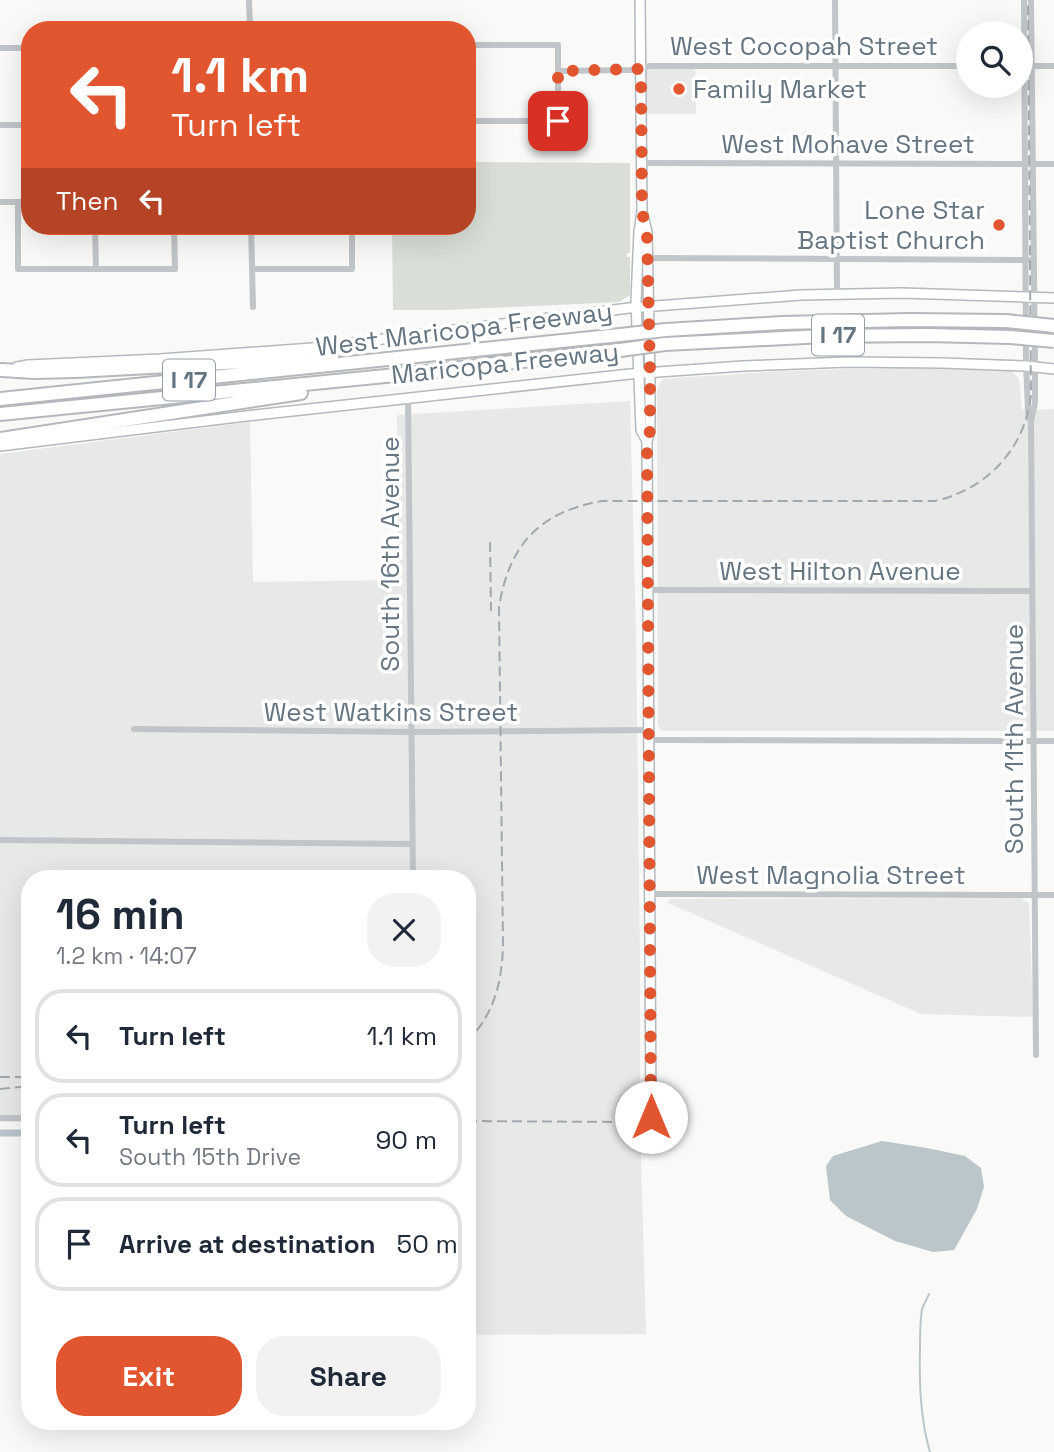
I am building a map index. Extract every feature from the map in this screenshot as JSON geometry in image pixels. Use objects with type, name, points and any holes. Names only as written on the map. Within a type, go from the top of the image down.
[{"type":"highway","name":"Maricopa Freeway","points":[[0,399],[666,330],[807,322],[908,320],[1006,321],[1054,326]]},
{"type":"highway","name":"Maricopa Freeway","points":[[0,414],[360,379],[666,344],[824,335],[1010,337],[1054,341]]},
{"type":"highway","points":[[1,370],[76,371],[361,355],[377,360]]},
{"type":"highway","points":[[0,439],[328,388],[360,379]]},
{"type":"main road","points":[[640,0],[642,212],[639,232],[649,306],[650,373],[650,431],[647,441],[651,1117]]},
{"type":"main road","points":[[643,258],[636,307],[641,430],[647,441]]},
{"type":"main road","name":"West Maricopa Freeway","points":[[1,370],[28,365],[147,360],[312,348],[636,307],[837,293],[1054,298]]},
{"type":"main road","points":[[0,446],[408,397],[638,373],[839,362],[943,363],[1054,369]]},
{"type":"street","points":[[249,0],[250,21]]},
{"type":"street","points":[[835,0],[837,293]]},
{"type":"street","name":"South 11th Avenue","points":[[1023,21],[1024,0]]},
{"type":"street","name":"South 11th Avenue","points":[[1031,0],[1031,21]]},
{"type":"street","points":[[476,45],[558,45],[558,121],[476,121]]},
{"type":"street","points":[[0,48],[21,48]]},
{"type":"street","name":"West Cocopah Street","points":[[558,71],[641,69],[649,66],[956,66]]},
{"type":"street","points":[[1033,66],[1054,66]]},
{"type":"street","name":"South 11th Avenue","points":[[1024,98],[1034,260],[1030,297]]},
{"type":"street","name":"South 11th Avenue","points":[[1031,98],[1026,260],[1030,297],[1031,366],[1028,412],[1031,422],[1036,1055]]},
{"type":"street","points":[[0,125],[21,125]]},
{"type":"street","name":"West Mohave Street","points":[[642,163],[1054,164]]},
{"type":"street","points":[[0,202],[18,202],[18,269],[175,269],[174,235]]},
{"type":"street","points":[[95,235],[96,269]]},
{"type":"street","points":[[251,235],[253,307]]},
{"type":"street","points":[[252,269],[352,269],[352,235]]},
{"type":"street","points":[[643,258],[1034,260]]},
{"type":"street","name":"South 16th Avenue","points":[[408,397],[413,870]]},
{"type":"street","name":"West Hilton Avenue","points":[[648,590],[1032,591]]},
{"type":"street","name":"West Watkins Street","points":[[134,729],[1054,741]]},
{"type":"street","points":[[0,840],[412,844]]},
{"type":"street","name":"West Magnolia Street","points":[[650,894],[1054,895]]},
{"type":"street","points":[[0,1118],[21,1118]]},
{"type":"shaded area","points":[[651,67],[695,68],[696,114],[644,114],[644,70]]},
{"type":"shaded area","points":[[476,162],[630,163],[630,253],[627,253],[627,257],[630,257],[630,295],[619,302],[393,310],[392,235],[476,235]]},
{"type":"shaded area","points":[[894,368],[1012,371],[1019,379],[1022,410],[1054,409],[1054,731],[662,731],[658,725],[657,390],[662,379],[782,371]]},
{"type":"shaded area","points":[[630,401],[636,632],[640,1119],[646,1334],[476,1335],[476,870],[21,870],[21,1122],[0,1122],[0,454],[250,422],[253,582],[398,580],[397,415]]},
{"type":"shaded area","points":[[1020,898],[1029,903],[1033,1016],[1024,1017],[921,1014],[668,903],[670,899]]},
{"type":"shaded area","points":[[882,1141],[965,1156],[981,1168],[984,1187],[977,1209],[954,1250],[933,1252],[895,1241],[846,1216],[830,1200],[826,1166],[833,1156]]},
{"type":"waterway","points":[[0,1133],[21,1133]]},
{"type":"waterway","points":[[929,1294],[921,1314],[920,1374],[922,1414],[930,1452]]},
{"type":"railway","points":[[476,1031],[495,997],[501,972],[503,945],[499,607],[510,566],[531,535],[561,513],[602,501],[935,501],[971,487],[987,476],[1012,449],[1021,433],[1031,395],[1028,0]]},
{"type":"railway","points":[[490,542],[491,611]]},
{"type":"railway","points":[[0,1077],[21,1077]]},
{"type":"railway","points":[[0,1089],[21,1087]]},
{"type":"railway","points":[[476,1121],[626,1122]]},
{"type":"place","name":"Family Market","points":[[679,89]]},
{"type":"place","name":"Lone Star Baptist Church","points":[[999,225]]},
{"type":"route","points":[[558,121],[558,71],[641,69],[642,212],[647,232],[650,373],[650,431],[647,441],[651,1117]]}]
